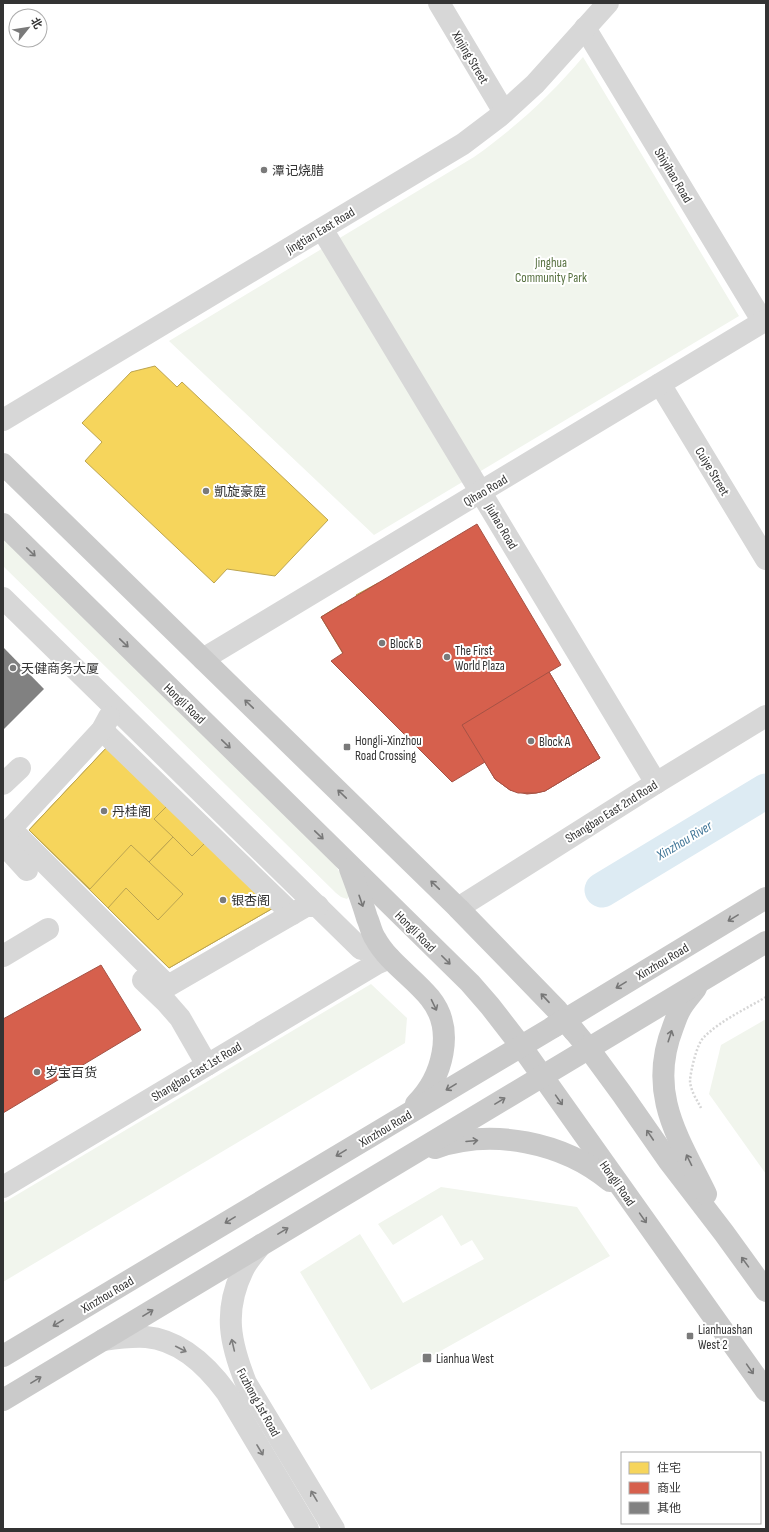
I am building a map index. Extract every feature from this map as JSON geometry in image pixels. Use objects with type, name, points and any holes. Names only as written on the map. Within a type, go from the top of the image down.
[{"type":"main road","points":[[3,464],[458,908],[534,986],[589,1049],[668,1160],[766,1291]]},
{"type":"main road","name":"Hongli Road","points":[[3,524],[470,983],[521,1046],[766,1391]]},
{"type":"main road","points":[[349,864],[368,943],[390,958],[431,999],[440,1018],[444,1041],[441,1063],[431,1084],[418,1102],[399,1119]]},
{"type":"main road","name":"Xinzhou Road","points":[[3,1356],[766,898]]},
{"type":"main road","points":[[3,1400],[766,942]]},
{"type":"main road","points":[[703,980],[680,1010],[668,1039],[662,1070],[664,1095],[672,1124],[724,1233]]},
{"type":"main road","points":[[407,1157],[438,1146],[467,1140],[497,1139],[528,1142],[575,1158],[602,1174],[626,1195]]},
{"type":"street","name":"Xinjing Street","points":[[439,3],[504,112]]},
{"type":"street","name":"Jingtian East Road","points":[[3,420],[463,144],[504,112],[535,84],[608,3]]},
{"type":"street","name":"Shiyihao Road","points":[[585,28],[764,321]]},
{"type":"street","name":"Jiuhao Road","points":[[322,228],[656,783]]},
{"type":"street","name":"Qihao Road","points":[[203,659],[764,321]]},
{"type":"street","name":"Cuiye Street","points":[[660,384],[766,559]]},
{"type":"street","points":[[3,598],[318,906],[368,943]]},
{"type":"street","points":[[27,870],[4,846],[3,837],[58,786],[102,730],[109,716],[109,702]]},
{"type":"street","name":"Shangbao East 2nd Road","points":[[458,908],[656,783],[766,716]]},
{"type":"street","points":[[102,730],[292,914]]},
{"type":"street","points":[[3,784],[20,768]]},
{"type":"street","points":[[11,828],[168,986],[210,1063]]},
{"type":"street","points":[[168,986],[306,906],[318,906]]},
{"type":"street","points":[[3,956],[48,929]]},
{"type":"street","name":"Shangbao East 1st Road","points":[[3,1187],[376,964],[390,958]]},
{"type":"street","points":[[132,970],[166,1002],[180,1018],[210,1063]]},
{"type":"street","name":"Fuzhong 1st Road","points":[[262,1244],[244,1269],[235,1292],[230,1317],[235,1353],[246,1383],[334,1529]]},
{"type":"street","name":"Fuzhong 1st Road","points":[[103,1340],[126,1336],[147,1337],[167,1342],[187,1352],[202,1364],[216,1378],[226,1393],[308,1529]]},
{"type":"path","points":[[701,1108],[695,1097],[690,1081],[694,1058],[703,1038],[724,1022],[766,997]]},
{"type":"green space","name":"Jinghua Community Park","points":[[583,57],[739,316],[374,535],[169,341],[474,157],[532,110],[558,85]]},
{"type":"green space","points":[[3,534],[322,847],[348,888],[350,895],[347,899],[336,893],[3,566]]},
{"type":"green space","points":[[371,984],[407,1018],[405,1043],[3,1282],[3,1203]]},
{"type":"green space","points":[[766,1019],[766,1174],[709,1094],[721,1045]]},
{"type":"green space","points":[[441,1187],[577,1207],[610,1256],[371,1390],[300,1272],[360,1234],[403,1303],[484,1259],[472,1240],[461,1246],[442,1215],[393,1245],[378,1224]]},
{"type":"building: 住宅","name":"凱旋豪庭","points":[[155,366],[177,387],[182,382],[328,520],[275,576],[227,569],[214,583],[85,461],[102,442],[82,423],[131,372]]},
{"type":"building: 住宅","name":"Block B","points":[[378,583],[390,603],[409,591],[437,637],[417,648],[429,668],[408,681],[396,661],[382,670],[393,689],[372,702],[321,617],[342,604],[354,624],[369,616],[356,595]]},
{"type":"building: 住宅","points":[[109,745],[275,907],[169,968],[29,830]]},
{"type":"building: 住宅","name":"丹桂阁","points":[[109,745],[169,804],[154,819],[173,837],[149,862],[131,845],[90,889],[29,830]]},
{"type":"building: 住宅","name":"银杏阁","points":[[173,837],[192,856],[207,841],[275,907],[169,968],[108,908],[126,888],[158,920],[183,894],[149,862]]},
{"type":"building: 商业","name":"The First World Plaza","points":[[477,524],[561,665],[549,672],[600,758],[545,791],[527,794],[510,790],[495,779],[485,762],[452,782],[331,661],[343,653],[321,617]]},
{"type":"building: 商业","name":"Block A","points":[[549,672],[600,758],[545,791],[536,793],[518,793],[510,790],[495,779],[462,725]]},
{"type":"building: 商业","name":"岁宝百货","points":[[101,965],[141,1030],[3,1113],[3,1019]]},
{"type":"building: 其他","name":"天健商务大厦","points":[[3,647],[44,689],[3,730]]},
{"type":"waterway","name":"Xinzhou River","points":[[602,890],[766,791]]},
{"type":"place","name":"潭记烧腊","points":[[264,170]]},
{"type":"place","name":"凱旋豪庭","points":[[206,491]]},
{"type":"place","name":"Block B","points":[[382,643]]},
{"type":"place","name":"The First World Plaza","points":[[447,657]]},
{"type":"place","name":"天健商务大厦","points":[[13,668]]},
{"type":"place","name":"Block A","points":[[531,741]]},
{"type":"place","name":"Hongli-Xinzhou Road Crossing","points":[[347,747]]},
{"type":"place","name":"丹桂阁","points":[[104,811]]},
{"type":"place","name":"银杏阁","points":[[223,900]]},
{"type":"place","name":"岁宝百货","points":[[37,1072]]},
{"type":"place","name":"Lianhuashan West 2","points":[[690,1336]]},
{"type":"place","name":"Lianhua West","points":[[427,1358]]}]
